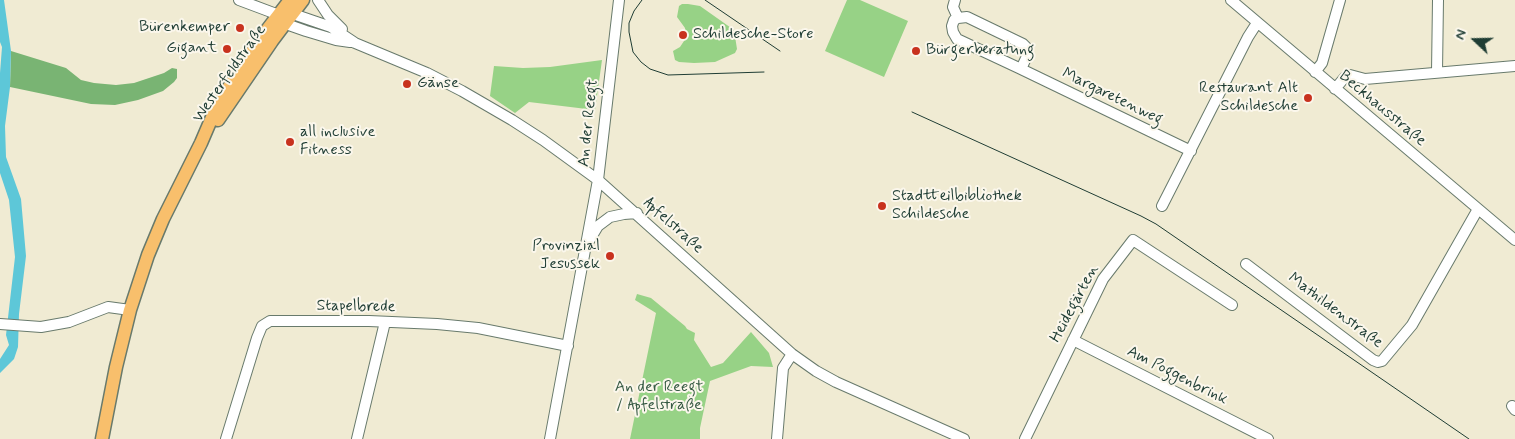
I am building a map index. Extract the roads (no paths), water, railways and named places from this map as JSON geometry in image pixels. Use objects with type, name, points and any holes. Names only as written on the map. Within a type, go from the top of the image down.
[{"type":"main road","name":"Westerfeldstraße","points":[[286,17],[290,0]]},
{"type":"main road","name":"Westerfeldstraße","points":[[102,439],[116,367],[130,310],[148,255],[163,219],[201,143],[286,17],[304,0]]},
{"type":"street","name":"Westerfeldstraße","points":[[239,0],[286,17]]},
{"type":"street","points":[[318,0],[328,15],[355,43]]},
{"type":"street","name":"An der Reegt","points":[[550,439],[598,180],[619,0]]},
{"type":"street","name":"Margaretenweg","points":[[955,0],[953,7],[958,18],[954,20],[952,26],[957,38],[1191,151]]},
{"type":"street","name":"Beckhausstraße","points":[[1231,0],[1515,240]]},
{"type":"street","points":[[1315,72],[1322,63],[1340,0]]},
{"type":"street","points":[[1437,72],[1438,0]]},
{"type":"street","name":"Apfelstraße","points":[[286,17],[331,27],[355,43],[427,73],[487,105],[543,140],[598,180],[792,354],[816,371],[836,382],[964,439]]},
{"type":"street","points":[[958,18],[967,17],[1023,44],[1028,49],[1021,69]]},
{"type":"street","points":[[1162,206],[1248,37],[1257,23]]},
{"type":"street","points":[[1335,89],[1345,76],[1350,75],[1364,79],[1515,66]]},
{"type":"street","name":"Mathildenstraße","points":[[1246,264],[1378,362],[1382,361],[1412,325],[1478,209]]},
{"type":"street","name":"An der Reegt","points":[[586,249],[598,226],[604,220],[624,214],[637,214]]},
{"type":"street","name":"Heidegärten","points":[[1025,439],[1104,279],[1133,240],[1232,305]]},
{"type":"street","points":[[0,324],[41,327],[69,322],[108,308],[130,310]]},
{"type":"street","name":"Stapelbrede","points":[[226,439],[257,338],[262,326],[270,321],[437,324],[478,328],[568,346]]},
{"type":"street","points":[[357,439],[385,322]]},
{"type":"street","name":"Am Poggenbrink","points":[[1073,340],[1268,439]]},
{"type":"street","points":[[777,439],[783,368],[792,354]]},
{"type":"water","points":[[0,0],[4,0],[11,51],[10,87],[5,126],[6,157],[21,199],[26,256],[19,314],[18,347],[14,359],[0,373],[0,359],[9,345],[6,335],[15,257],[9,200],[0,173],[0,73],[2,47],[0,42]]},
{"type":"tram line","points":[[642,0],[634,11],[629,23],[629,32],[633,52],[650,69],[668,75],[764,72]]},
{"type":"tram line","points":[[705,0],[780,51]]},
{"type":"tram line","points":[[912,112],[1156,224],[1469,439]]},
{"type":"place","name":"Bürenkemper","points":[[240,28]]},
{"type":"place","name":"Schildesche-Store","points":[[683,35]]},
{"type":"place","name":"Gigant","points":[[227,49]]},
{"type":"place","name":"Bürgerberatung","points":[[916,51]]},
{"type":"place","name":"Gänse","points":[[407,84]]},
{"type":"place","name":"Restaurant Alt Schildesche","points":[[1308,98]]},
{"type":"place","name":"all inclusive Fitness","points":[[290,142]]},
{"type":"place","name":"Stadtteilbibliothek Schildesche","points":[[882,206]]},
{"type":"place","name":"Provinzial Jesussek","points":[[610,256]]},
{"type":"park label","name":"An der Reegt / Apfelstraße","points":[[659,397]]}]
